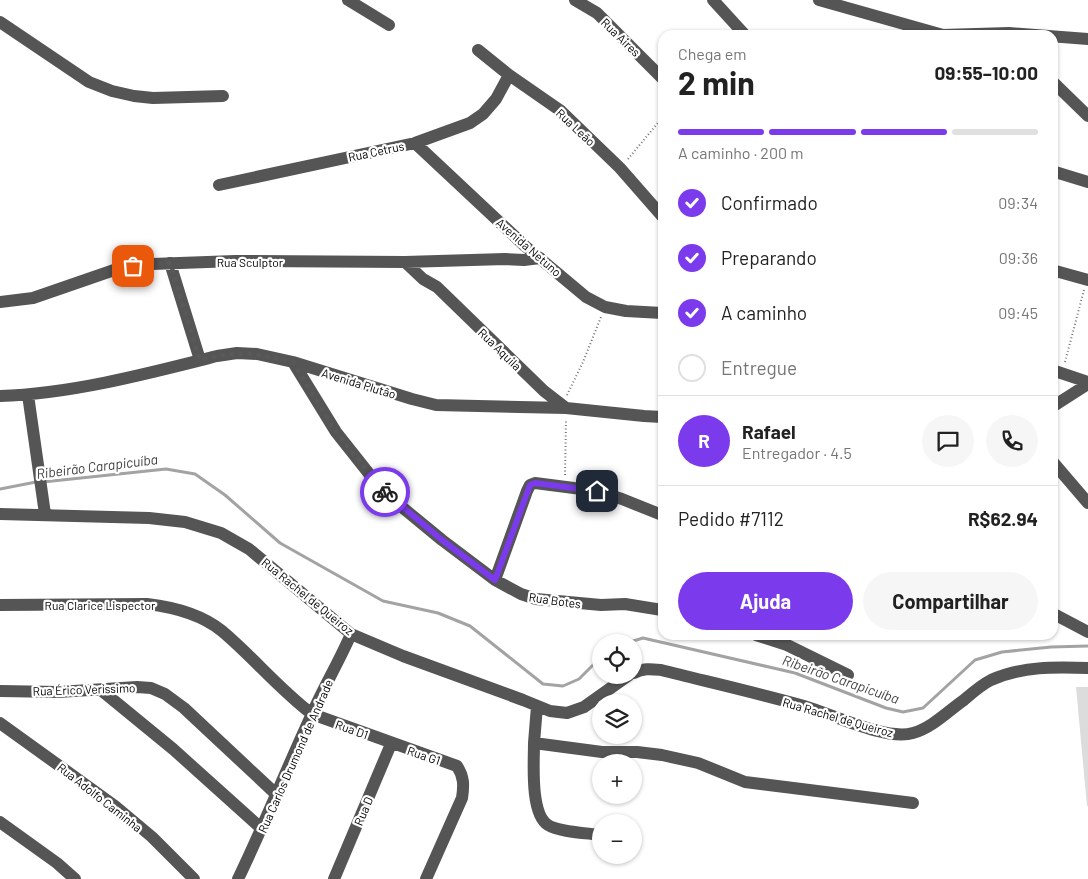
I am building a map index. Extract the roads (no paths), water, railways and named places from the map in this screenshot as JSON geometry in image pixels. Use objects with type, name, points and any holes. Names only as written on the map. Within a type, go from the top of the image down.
[{"type":"street","points":[[348,0],[389,25]]},
{"type":"street","name":"Rua Aires","points":[[575,0],[597,13],[658,74]]},
{"type":"street","points":[[713,0],[740,30]]},
{"type":"street","points":[[819,0],[925,30]]},
{"type":"street","points":[[0,22],[89,82],[112,91],[153,98],[223,96]]},
{"type":"street","points":[[1058,36],[1088,39]]},
{"type":"street","name":"Rua Leão","points":[[478,50],[509,75],[561,111],[620,168],[658,211]]},
{"type":"street","name":"Rua Cetrus","points":[[219,184],[415,143],[470,123],[483,114],[496,99],[509,75]]},
{"type":"street","points":[[1058,87],[1088,116]]},
{"type":"street","name":"Avenida Netuno","points":[[415,143],[526,246],[586,297],[605,307],[626,311],[658,313]]},
{"type":"street","points":[[1058,173],[1088,182]]},
{"type":"street","points":[[506,259],[518,249],[526,246]]},
{"type":"street","name":"Rua Sculptor","points":[[0,302],[33,298],[117,269],[170,263],[405,262],[524,260],[540,258]]},
{"type":"street","points":[[435,261],[433,277],[437,287]]},
{"type":"street","name":"Rua Aquila","points":[[405,262],[423,279],[437,287],[539,386],[566,408]]},
{"type":"street","points":[[170,263],[200,360]]},
{"type":"street","points":[[1058,272],[1088,280]]},
{"type":"street","name":"Avenida Plutão","points":[[0,396],[28,395],[98,383],[237,353],[257,354],[293,362],[436,405],[566,408],[658,417]]},
{"type":"street","name":"Rua Botes","points":[[293,362],[336,432],[378,485],[442,540],[495,580],[520,594],[536,599],[601,605],[626,604],[658,609]]},
{"type":"street","points":[[1058,371],[1088,383]]},
{"type":"street","points":[[319,402],[320,382],[322,376],[326,373]]},
{"type":"street","points":[[1058,403],[1088,383]]},
{"type":"street","points":[[536,407],[539,386]]},
{"type":"street","points":[[28,395],[45,514]]},
{"type":"street","points":[[1058,468],[1088,503]]},
{"type":"street","points":[[495,580],[530,485],[535,483],[597,491],[622,498],[658,513]]},
{"type":"street","name":"Rua Rachel de Queiroz","points":[[0,514],[150,518],[185,522],[221,533],[249,548],[351,634],[403,656],[550,711],[567,713],[575,711],[584,707],[616,684]]},
{"type":"street","name":"Rua Clarice Lispector","points":[[0,605],[147,604],[168,606],[190,614],[221,630],[293,700],[312,714]]},
{"type":"street","points":[[1058,616],[1088,632]]},
{"type":"street","name":"Rua Carlos Drumond de Andrade","points":[[238,879],[312,714],[336,669],[351,634]]},
{"type":"street","points":[[772,640],[787,645],[848,674]]},
{"type":"street","name":"Rua Rachel de Queiroz","points":[[642,670],[650,668],[661,670],[805,707],[854,724],[904,735],[914,733],[929,726],[979,688],[1011,672],[1054,667],[1088,668]]},
{"type":"street","name":"Rua Érico Veríssimo","points":[[0,691],[58,692],[138,686],[151,688],[166,694],[184,708],[277,795]]},
{"type":"street","points":[[101,690],[187,762],[262,829]]},
{"type":"street","points":[[537,706],[534,743],[534,784],[539,813],[546,824],[592,834]]},
{"type":"street","name":"Rua D1","points":[[312,714],[392,744]]},
{"type":"street","name":"Rua Adolfo Caminha","points":[[0,723],[115,806],[152,837],[194,879]]},
{"type":"street","points":[[534,743],[602,752],[636,752],[662,755],[698,763],[745,782],[913,803]]},
{"type":"street","name":"Rua G1","points":[[392,744],[457,766],[463,775],[462,798],[426,879]]},
{"type":"street","name":"Rua D","points":[[334,879],[392,744]]},
{"type":"street","points":[[0,822],[57,863],[75,879]]},
{"type":"waterway","name":"Ribeirão Carapicuíba","points":[[43,482],[166,469],[195,474],[225,495],[280,543],[383,601],[438,613],[470,626],[543,684],[563,686],[579,679],[592,666]]},
{"type":"waterway","name":"Ribeirão Carapicuíba","points":[[0,489],[36,482]]},
{"type":"waterway","name":"Ribeirão Carapicuíba","points":[[642,638],[795,673],[886,708],[903,712],[923,708],[975,660],[1002,652],[1051,647],[1088,646]]}]
